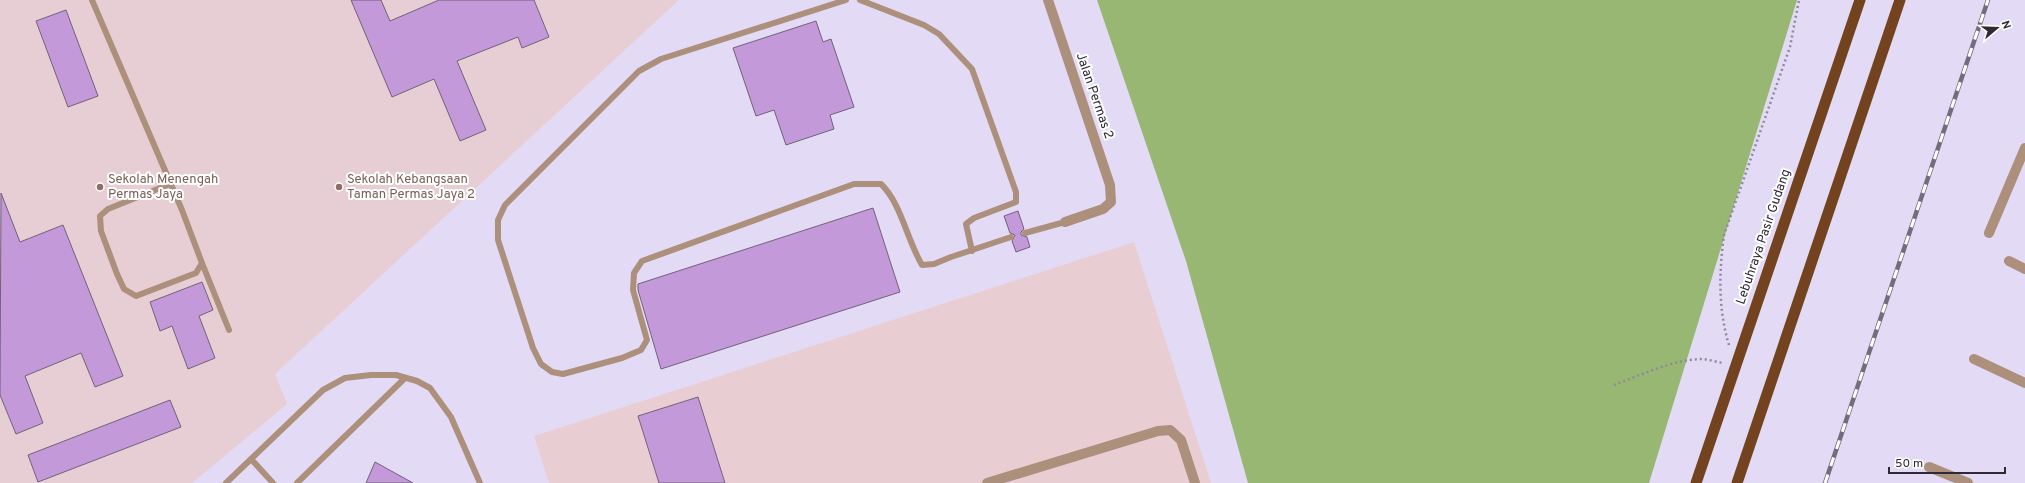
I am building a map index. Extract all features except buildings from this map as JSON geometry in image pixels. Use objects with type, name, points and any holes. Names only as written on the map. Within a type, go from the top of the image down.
[{"type":"highway","name":"Lebuhraya Pasir Gudang","points":[[1696,483],[1860,0]]},
{"type":"highway","points":[[1737,483],[1900,0]]},
{"type":"street","name":"Jalan Permas 2","points":[[1048,0],[1110,184],[1111,202],[1103,209],[1065,222]]},
{"type":"street","points":[[1989,233],[2025,148]]},
{"type":"street","points":[[2009,261],[2025,269]]},
{"type":"street","points":[[1974,359],[2025,383]]},
{"type":"street","points":[[987,483],[1158,431],[1170,430],[1181,440],[1194,483]]},
{"type":"street","points":[[1929,467],[1968,483]]},
{"type":"lane","points":[[92,0],[170,184],[229,330]]},
{"type":"lane","points":[[846,0],[661,59],[639,71],[505,205],[498,220],[498,240],[533,348],[541,364],[552,372],[563,374],[622,358],[641,350],[647,340],[633,290],[634,273],[642,261],[854,184],[881,184],[890,192],[915,253],[922,265],[934,264],[1011,237]]},
{"type":"lane","points":[[860,0],[924,25],[939,34],[972,69],[1016,192],[1016,202],[974,218],[966,224],[972,251]]},
{"type":"lane","points":[[170,184],[108,209],[100,216],[101,231],[117,274],[124,289],[136,296],[196,273],[202,263]]},
{"type":"lane","points":[[1025,233],[1065,222]]},
{"type":"lane","points":[[226,483],[323,390],[345,378],[371,375],[396,375],[417,381],[430,388],[451,417],[480,483]]},
{"type":"lane","points":[[297,483],[405,378]]},
{"type":"lane","points":[[251,459],[273,483]]},
{"type":"path","points":[[1614,385],[1650,371],[1702,359],[1735,365],[1723,322],[1721,300],[1721,258],[1724,235],[1790,47],[1799,0]]},
{"type":"shaded area","points":[[0,0],[679,0],[275,374],[287,404],[192,483],[0,483]]},
{"type":"shaded area","points":[[1134,242],[1211,483],[549,483],[534,436]]},
{"type":"green space","points":[[1097,0],[1797,0],[1649,483],[1248,483],[1186,261]]},
{"type":"railway","points":[[1825,483],[1988,0]]},
{"type":"place","name":"Sekolah Menengah Permas Jaya","points":[[100,187]]},
{"type":"place","name":"Sekolah Kebangsaan Taman Permas Jaya 2","points":[[339,187]]}]
